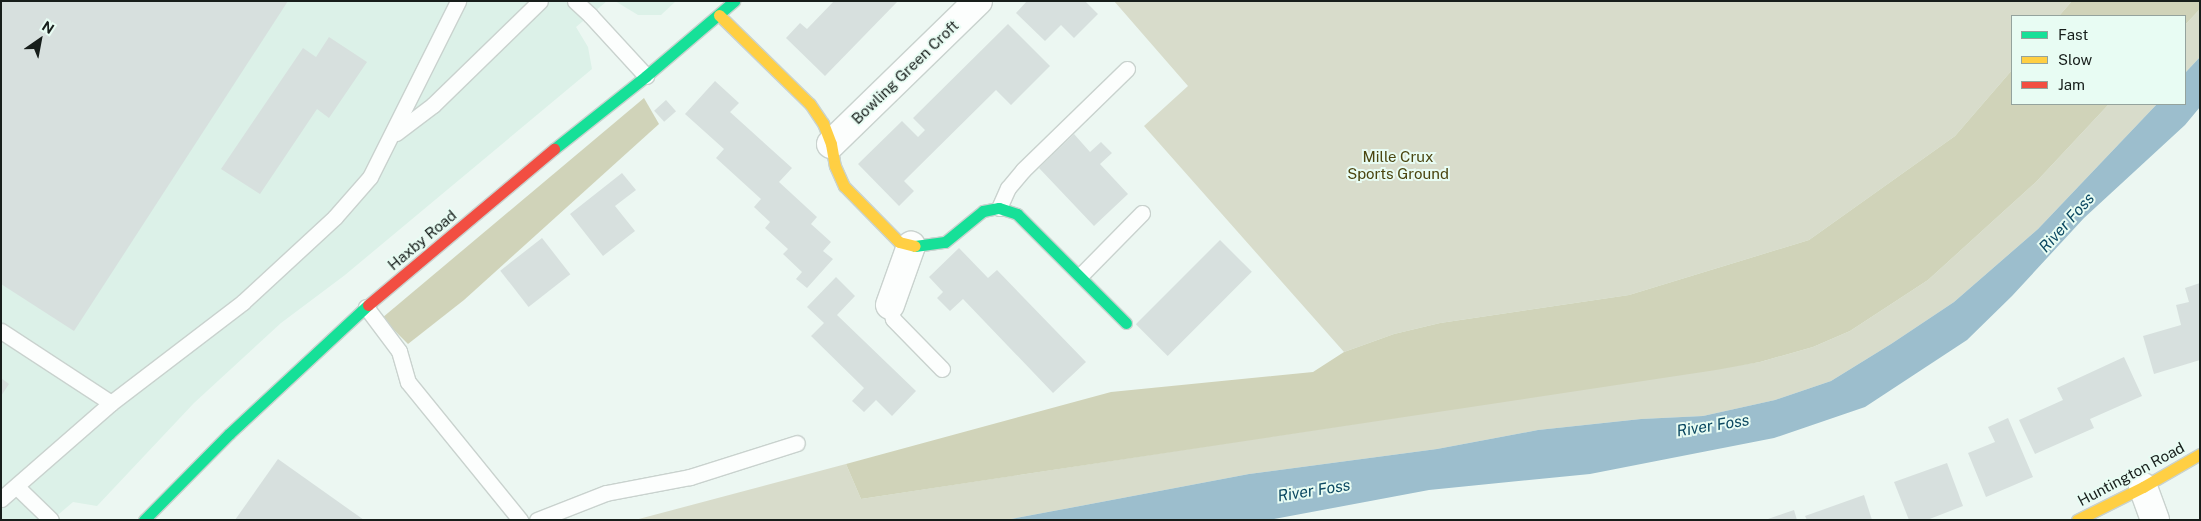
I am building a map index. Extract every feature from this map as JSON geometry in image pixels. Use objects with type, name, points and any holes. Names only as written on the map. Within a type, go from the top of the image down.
[{"type":"street","name":"Haxby Road","points":[[144,520],[236,428],[366,307],[509,185],[646,76],[734,1]]},
{"type":"street","name":"Bowling Green Croft","points":[[831,144],[978,1]]},
{"type":"street","points":[[719,15],[810,104],[823,123],[831,144],[835,166],[844,186],[886,231],[899,242],[911,246],[945,242],[983,211],[999,208],[1017,214],[1081,275],[1126,323]]},
{"type":"street","points":[[890,305],[911,246]]},
{"type":"street","name":"Huntington Road","points":[[2076,520],[2142,487],[2200,454]]},
{"type":"street","points":[[2142,487],[2155,520]]},
{"type":"lane","points":[[1,499],[17,487],[111,402],[243,302],[335,217],[370,177],[458,1]]},
{"type":"lane","points":[[392,135],[433,104],[540,1]]},
{"type":"lane","points":[[575,1],[646,76]]},
{"type":"lane","points":[[999,208],[1008,188],[1023,170],[1127,70]]},
{"type":"lane","points":[[1081,275],[1142,213]]},
{"type":"lane","points":[[890,305],[893,319],[942,369]]},
{"type":"lane","points":[[366,307],[400,351],[408,382],[520,520]]},
{"type":"lane","points":[[1,331],[111,402]]},
{"type":"lane","points":[[537,520],[606,493],[690,477],[797,443]]},
{"type":"lane","points":[[17,487],[51,520]]},
{"type":"shaded area","points":[[1,1],[607,1],[576,27],[588,47],[592,69],[345,275],[281,323],[194,403],[97,506],[73,502],[52,520],[1,520]]},
{"type":"shaded area","points":[[615,1],[676,1],[661,15],[638,15]]},
{"type":"shaded area","points":[[2072,1],[2200,1],[2200,9],[2186,24],[2186,15],[2060,15]]},
{"type":"shaded area","points":[[2011,71],[2011,105],[2108,105],[2036,182],[1928,280],[1850,331],[1813,347],[1760,362],[1716,370],[861,499],[846,464],[1111,392],[1313,372],[1344,352],[1394,334],[1440,323],[1629,295],[1809,240],[1955,136]]},
{"type":"shaded area","points":[[644,98],[659,124],[464,300],[408,344],[382,318]]},
{"type":"green space","name":"Mille Crux Sports Ground","points":[[1114,1],[2072,1],[2060,15],[2011,15],[2011,71],[1955,136],[1809,240],[1629,295],[1440,323],[1394,334],[1344,352],[1144,126],[1188,86]]},
{"type":"green space","points":[[2200,9],[2200,57],[2186,72],[2186,24]]},
{"type":"green space","points":[[2108,105],[2156,105],[2038,229],[1954,302],[1831,381],[1775,400],[1703,416],[1641,419],[1538,430],[1437,449],[1249,474],[1006,520],[635,520],[846,464],[861,499],[1760,362],[1813,347],[1850,331],[1928,280],[2036,182]]},
{"type":"water","name":"River Foss","points":[[2200,57],[2200,107],[2185,125],[2084,218],[2012,296],[1967,340],[1865,407],[1774,438],[1590,474],[1429,490],[1269,520],[1006,520],[1249,474],[1437,449],[1538,430],[1641,419],[1703,416],[1775,400],[1831,381],[1954,302],[2038,229],[2156,105],[2186,105],[2186,72]]},
{"type":"building","points":[[1,1],[288,1],[74,331],[1,284]]},
{"type":"building","points":[[834,1],[898,1],[825,76],[786,38],[800,23],[807,29]]},
{"type":"building","points":[[1027,1],[1085,1],[1098,14],[1074,38],[1061,25],[1045,41],[1016,13]]},
{"type":"building","points":[[1008,24],[1050,66],[1011,105],[996,90],[904,181],[914,191],[899,206],[858,164],[902,121],[918,137],[925,130],[913,118]]},
{"type":"building","points":[[329,37],[367,62],[329,118],[317,109],[260,194],[221,169],[303,48],[316,57]]},
{"type":"building","points":[[715,81],[739,103],[730,112],[792,168],[779,182],[817,217],[811,224],[831,242],[823,251],[833,259],[807,288],[796,279],[802,272],[783,254],[788,249],[765,228],[770,222],[754,207],[761,199],[716,158],[724,149],[685,114]]},
{"type":"building","points":[[666,100],[676,111],[664,122],[654,111]]},
{"type":"building","points":[[1074,134],[1090,152],[1101,142],[1112,153],[1100,164],[1128,194],[1094,226],[1039,168]]},
{"type":"building","points":[[622,173],[636,190],[615,206],[635,231],[603,256],[570,214]]},
{"type":"building","points":[[542,238],[570,274],[529,307],[500,271]]},
{"type":"building","points":[[1220,240],[1252,272],[1168,356],[1136,324]]},
{"type":"building","points":[[959,248],[988,278],[997,270],[1086,362],[1053,393],[963,299],[950,311],[937,298],[943,292],[929,277]]},
{"type":"building","points":[[836,277],[855,296],[837,315],[916,391],[892,416],[876,400],[864,412],[852,401],[864,388],[811,336],[824,323],[807,307]]},
{"type":"building","points":[[2200,283],[2200,360],[2154,374],[2143,336],[2181,325],[2176,305],[2189,302],[2185,288]]},
{"type":"building","points":[[2124,357],[2142,396],[2090,419],[2094,428],[2035,454],[2019,420],[2063,400],[2057,388]]},
{"type":"building","points":[[1,378],[9,384],[1,396]]},
{"type":"building","points":[[2008,418],[2033,477],[1986,497],[1968,453],[1995,442],[1988,427]]},
{"type":"building","points":[[278,459],[364,520],[235,520]]},
{"type":"building","points":[[1947,463],[1963,506],[1927,520],[1909,520],[1894,482]]},
{"type":"building","points":[[1864,495],[1872,520],[1807,520],[1805,516]]},
{"type":"building","points":[[1794,510],[1797,520],[1768,520],[1768,519]]},
{"type":"traffic: fast","points":[[554,149],[646,76],[734,1]]},
{"type":"traffic: fast","points":[[915,246],[945,242],[983,211],[999,208],[1017,214],[1126,323]]},
{"type":"traffic: fast","points":[[144,520],[229,434],[368,305]]},
{"type":"traffic: slow","points":[[719,15],[810,104],[823,123],[831,144],[835,166],[844,186],[899,242],[915,246]]},
{"type":"traffic: slow","points":[[2077,520],[2143,487],[2200,454]]},
{"type":"traffic: jam","points":[[368,305],[554,149]]}]
